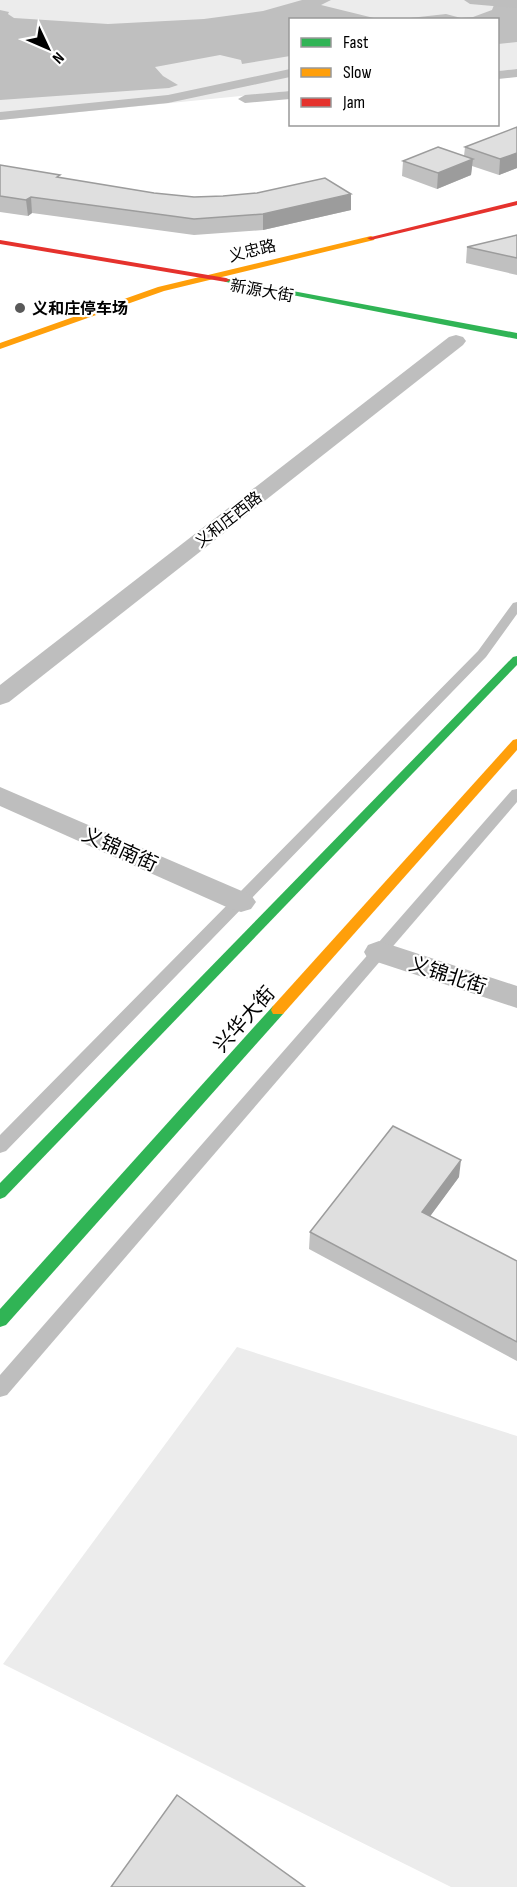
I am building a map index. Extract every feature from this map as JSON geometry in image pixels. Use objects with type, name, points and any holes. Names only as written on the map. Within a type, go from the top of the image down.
[{"type":"main road","name":"义忠路","points":[[0,346],[161,289],[517,203]]},
{"type":"main road","points":[[0,242],[210,277],[517,336]]},
{"type":"main road","points":[[138,285],[195,295]]},
{"type":"main road","points":[[0,1193],[517,659]]},
{"type":"main road","name":"兴华大街","points":[[0,1320],[517,743]]},
{"type":"street","points":[[475,1],[517,4]]},
{"type":"street","points":[[499,64],[517,63]]},
{"type":"street","points":[[0,116],[168,99],[289,73]]},
{"type":"street","points":[[499,75],[517,73]]},
{"type":"street","points":[[0,125],[289,95]]},
{"type":"street","name":"义和庄西路","points":[[0,697],[452,341]]},
{"type":"street","name":"义锦南街","points":[[0,796],[241,902]]},
{"type":"street","name":"义锦北街","points":[[379,952],[517,997]]},
{"type":"lane","points":[[0,1146],[482,654],[517,606]]},
{"type":"lane","points":[[0,1389],[517,793]]},
{"type":"shaded area","points":[[0,0],[517,0],[517,69],[499,71],[499,18],[289,18],[289,91],[0,120]]},
{"type":"shaded area","points":[[302,0],[331,0],[321,5],[374,18],[289,18],[289,56],[242,64],[241,60],[220,55],[155,67],[163,76],[178,85],[169,88],[0,100],[0,10],[9,12],[8,14],[14,18],[108,24],[204,19],[263,11]]},
{"type":"shaded area","points":[[496,0],[517,0],[517,42],[499,44],[499,18],[461,18],[473,17],[492,10]]},
{"type":"shaded area","points":[[446,14],[461,18],[410,18]]},
{"type":"shaded area","points":[[237,1347],[517,1436],[517,1887],[451,1887],[3,1664]]},
{"type":"building","points":[[517,127],[517,153],[500,159],[465,147]]},
{"type":"building","points":[[438,147],[473,159],[438,173],[403,161]]},
{"type":"building","points":[[0,165],[154,193],[194,197],[257,193],[325,178],[351,194],[263,214],[194,219],[31,197],[26,200],[0,196]]},
{"type":"building","points":[[517,235],[517,258],[467,247]]},
{"type":"building","points":[[393,1126],[461,1160],[422,1212],[517,1261],[517,1342],[310,1232]]},
{"type":"building","points":[[177,1795],[305,1887],[111,1887]]},
{"type":"traffic: fast","points":[[226,280],[517,336]]},
{"type":"traffic: fast","points":[[0,1193],[517,659]]},
{"type":"traffic: fast","points":[[0,1320],[278,1010]]},
{"type":"traffic: slow","points":[[0,346],[161,289],[371,238]]},
{"type":"traffic: slow","points":[[278,1010],[517,743]]},
{"type":"traffic: jam","points":[[371,238],[517,203]]},
{"type":"traffic: jam","points":[[0,242],[226,280]]},
{"type":"place","name":"义和庄停车场","points":[[20,308]]}]
